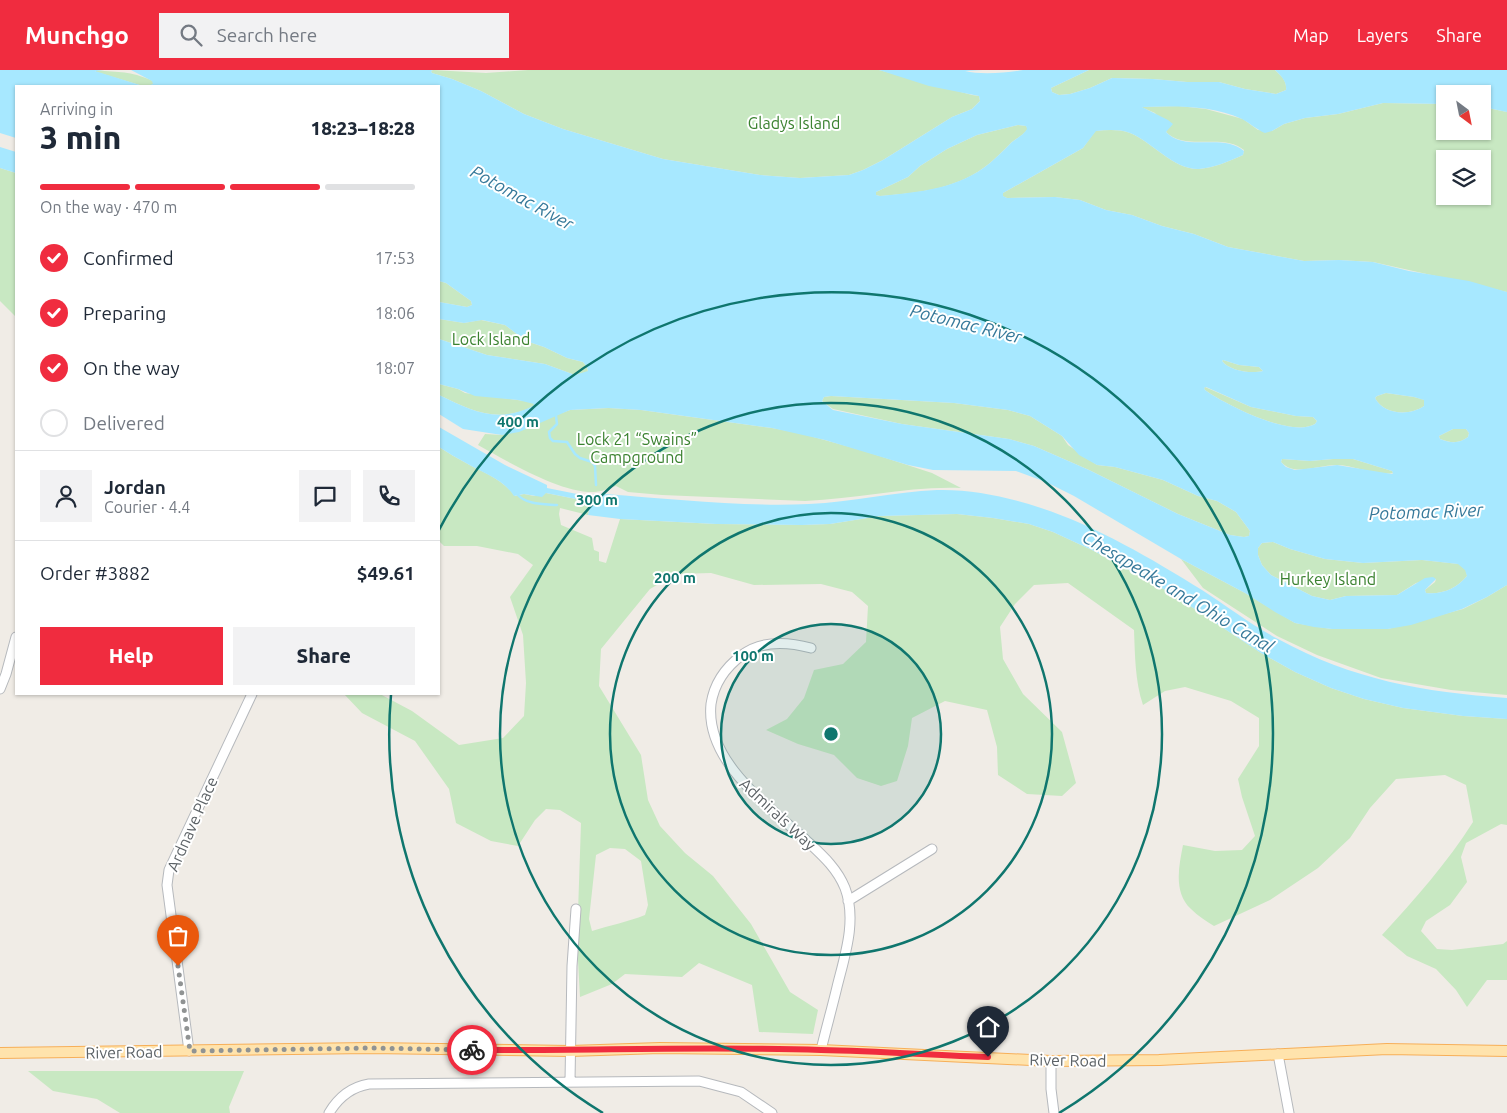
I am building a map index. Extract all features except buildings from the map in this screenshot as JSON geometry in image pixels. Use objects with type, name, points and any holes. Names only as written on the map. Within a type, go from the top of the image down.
[{"type":"main road","name":"River Road","points":[[0,1053],[370,1048],[570,1051],[660,1048],[821,1050],[1051,1061],[1159,1060],[1387,1049],[1507,1051]]},
{"type":"street","points":[[0,689],[15,642]]},
{"type":"street","name":"Admirals Way","points":[[811,648],[782,643],[753,648],[742,655],[726,668],[719,679],[712,697],[710,715],[718,747],[729,766],[753,792],[825,858],[839,875],[848,901],[850,918],[849,941],[821,1050]]},
{"type":"street","name":"Ardnave Place","points":[[190,1051],[167,885],[169,870],[252,695]]},
{"type":"street","points":[[848,901],[932,849]]},
{"type":"street","points":[[570,1081],[572,966],[576,909]]},
{"type":"street","points":[[1278,1054],[1289,1113]]},
{"type":"street","points":[[1051,1061],[1051,1089],[1054,1113]]},
{"type":"street","points":[[329,1113],[335,1103],[344,1095],[361,1085],[570,1081],[699,1081],[742,1092],[772,1113]]},
{"type":"green space","points":[[96,70],[125,72],[153,81],[153,84],[140,85],[96,72]]},
{"type":"green space","name":"Gladys Island","points":[[528,70],[879,70],[979,96],[980,101],[972,109],[952,117],[883,160],[863,170],[849,175],[800,178],[760,175],[663,159],[563,129],[524,114],[481,91],[432,73],[431,71],[486,73]]},
{"type":"green space","points":[[1089,70],[1275,70],[1285,81],[1286,90],[1276,94],[1219,82],[1112,78],[1090,88],[1070,94],[1059,95],[1052,92],[1051,88]]},
{"type":"green space","points":[[1383,103],[1436,104],[1436,140],[1491,140],[1491,109],[1507,112],[1507,292],[1373,262],[1339,260],[1304,261],[1228,247],[1194,234],[1162,226],[1132,215],[1106,210],[1080,200],[1055,197],[1007,198],[1002,196],[1003,193],[1083,148],[1095,131],[1117,130],[1130,133],[1172,160],[1190,168],[1210,167],[1243,155],[1244,150],[1226,142],[1194,142],[1175,138],[1166,132],[1167,130],[1155,113],[1141,107],[1179,106],[1206,109],[1243,119],[1258,130],[1272,131],[1284,124],[1305,118],[1338,114]]},
{"type":"green space","points":[[1018,125],[1026,126],[1028,129],[990,163],[965,179],[924,191],[876,195],[876,192],[908,177],[920,166],[947,149],[977,135]]},
{"type":"green space","points":[[0,168],[15,173],[15,316],[0,301]]},
{"type":"green space","points":[[440,281],[446,283],[471,301],[472,305],[467,307],[440,302]]},
{"type":"green space","name":"Lock Island","points":[[440,319],[464,323],[481,320],[505,325],[526,341],[567,358],[583,362],[588,372],[575,375],[545,364],[487,355],[440,339]]},
{"type":"green space","points":[[1223,360],[1239,365],[1259,367],[1263,371],[1247,372],[1235,369]]},
{"type":"green space","points":[[440,384],[465,393],[532,402],[534,404],[534,406],[521,411],[496,415],[463,406],[440,395]]},
{"type":"green space","points":[[1205,387],[1251,407],[1296,416],[1313,417],[1317,421],[1315,424],[1304,427],[1291,427],[1275,423],[1228,404],[1205,390]]},
{"type":"green space","points":[[1386,393],[1425,400],[1424,406],[1412,411],[1391,411],[1379,404],[1375,398]]},
{"type":"green space","points":[[824,397],[954,403],[1008,410],[1030,416],[1062,436],[1068,445],[1097,465],[1115,467],[1163,480],[1198,496],[1217,501],[1236,512],[1250,531],[1249,536],[1230,535],[1178,514],[1089,470],[1034,446],[1009,439],[902,424],[833,409],[822,401]]},
{"type":"green space","name":"Lock 21 “Swains” Campground","points":[[609,408],[641,410],[799,433],[861,450],[932,473],[961,488],[922,489],[805,501],[662,495],[628,492],[616,486],[597,492],[580,491],[534,475],[478,445],[485,434],[502,435],[570,410]]},
{"type":"green space","points":[[1453,429],[1466,429],[1469,433],[1468,437],[1455,442],[1440,439],[1439,436]]},
{"type":"green space","points":[[440,448],[499,481],[515,496],[524,494],[534,496],[546,493],[591,502],[588,515],[560,508],[561,525],[592,538],[594,550],[599,552],[599,561],[606,563],[620,519],[716,524],[802,525],[830,524],[880,516],[957,514],[1029,524],[1053,532],[1094,551],[1169,592],[1261,653],[1295,672],[1331,688],[1364,699],[1403,708],[1463,716],[1507,719],[1507,825],[1501,824],[1466,843],[1461,857],[1467,882],[1450,905],[1426,921],[1421,931],[1437,949],[1452,950],[1503,944],[1507,941],[1507,980],[1487,980],[1467,1007],[1456,990],[1436,969],[1407,956],[1382,935],[1441,866],[1473,822],[1466,785],[1445,775],[1396,779],[1370,808],[1350,838],[1318,868],[1270,900],[1214,926],[1191,909],[1182,895],[1179,878],[1183,845],[1215,851],[1242,850],[1255,836],[1238,779],[1259,746],[1259,718],[1231,701],[1185,687],[1165,691],[1143,705],[1137,677],[1134,630],[1068,583],[1034,585],[1015,604],[1000,627],[1003,659],[1023,694],[1062,732],[1076,783],[1062,796],[1027,794],[998,775],[997,747],[987,710],[945,701],[912,718],[908,746],[897,781],[881,786],[857,778],[834,755],[798,744],[766,730],[787,719],[804,698],[814,670],[843,664],[866,642],[868,606],[852,592],[821,584],[754,585],[711,573],[676,574],[650,589],[601,649],[599,686],[641,755],[648,800],[660,826],[685,853],[713,876],[751,924],[790,992],[818,1010],[813,1034],[759,1032],[752,985],[699,963],[682,977],[625,974],[612,984],[580,997],[577,942],[581,823],[560,810],[546,809],[535,820],[518,846],[491,841],[456,823],[449,789],[415,741],[362,713],[345,695],[382,695],[412,711],[459,745],[503,738],[524,716],[526,683],[523,635],[510,597],[533,565],[518,554],[477,546],[444,546],[440,542]],"holes":[[[610,848],[625,849],[641,861],[648,905],[645,915],[592,931],[589,919],[596,855]]]},
{"type":"green space","points":[[1282,459],[1310,461],[1353,459],[1392,471],[1393,473],[1386,474],[1336,465],[1300,470],[1287,466],[1281,462]]},
{"type":"green space","name":"Hurkey Island","points":[[1273,542],[1325,559],[1363,563],[1422,560],[1459,564],[1466,570],[1467,576],[1454,587],[1438,593],[1426,593],[1425,590],[1436,579],[1416,583],[1397,595],[1346,596],[1330,600],[1312,596],[1271,575],[1262,565],[1258,555],[1258,548],[1262,543]]},
{"type":"green space","points":[[1181,559],[1245,593],[1295,623],[1331,629],[1388,629],[1463,609],[1507,585],[1507,695],[1451,690],[1381,678],[1317,655],[1277,636],[1203,588]]},
{"type":"green space","points":[[28,1071],[244,1071],[229,1107],[230,1113],[120,1113],[97,1099],[53,1091]]},
{"type":"water","points":[[0,70],[104,70],[95,71],[140,85],[15,85],[15,138],[0,133]]},
{"type":"water","name":"Potomac River","points":[[131,70],[433,70],[431,71],[432,73],[481,91],[524,114],[563,129],[663,159],[760,175],[800,178],[849,175],[863,170],[883,160],[952,117],[972,109],[980,101],[979,96],[929,86],[879,70],[983,70],[965,71],[1002,73],[1023,70],[1089,70],[1051,88],[1052,92],[1059,95],[1090,88],[1112,78],[1219,82],[1276,94],[1286,90],[1286,84],[1275,70],[1507,70],[1507,112],[1491,109],[1491,85],[1436,85],[1436,104],[1383,103],[1338,114],[1305,118],[1284,124],[1265,133],[1242,119],[1218,111],[1180,107],[1142,107],[1173,124],[1166,132],[1174,138],[1194,142],[1226,143],[1244,151],[1243,155],[1210,167],[1190,168],[1172,160],[1130,133],[1117,130],[1096,131],[1083,148],[1003,193],[1003,196],[1007,198],[1055,197],[1080,200],[1106,210],[1132,215],[1162,226],[1194,234],[1228,247],[1304,261],[1339,260],[1373,262],[1409,271],[1469,281],[1507,292],[1507,585],[1462,609],[1411,625],[1388,629],[1332,629],[1314,627],[1295,623],[1074,496],[1046,482],[1016,471],[933,470],[908,465],[825,440],[772,428],[641,410],[608,408],[570,410],[519,432],[502,435],[463,429],[440,415],[440,395],[474,410],[496,415],[520,411],[534,404],[518,400],[475,396],[440,384],[440,339],[487,355],[545,364],[575,375],[588,371],[583,362],[567,358],[526,341],[505,325],[482,320],[464,323],[440,319],[440,302],[467,307],[472,305],[471,301],[446,283],[440,281],[440,85],[150,85],[153,84],[152,81]],"holes":[[[1018,125],[1026,126],[1027,129],[1024,133],[990,163],[965,179],[924,191],[876,195],[876,192],[908,177],[920,166],[947,149],[977,135]],[[1223,360],[1239,365],[1259,367],[1263,371],[1241,371],[1230,367]],[[1206,387],[1251,407],[1296,416],[1313,417],[1317,421],[1315,424],[1304,427],[1291,427],[1275,423],[1228,404],[1205,390],[1204,388]],[[1386,393],[1424,400],[1424,406],[1412,411],[1391,411],[1379,404],[1375,398]],[[824,397],[954,403],[1008,410],[1030,416],[1062,436],[1079,455],[1097,465],[1115,467],[1163,480],[1198,496],[1217,501],[1236,512],[1250,531],[1249,536],[1230,535],[1178,514],[1089,470],[1034,446],[1009,439],[902,424],[833,410],[822,401]],[[1453,429],[1466,429],[1469,433],[1468,437],[1458,442],[1440,439],[1439,436]],[[1282,459],[1310,461],[1353,459],[1392,471],[1393,473],[1337,465],[1295,470],[1286,467],[1281,462]],[[1273,542],[1325,559],[1363,563],[1422,560],[1458,564],[1465,570],[1467,576],[1454,587],[1438,593],[1426,593],[1425,590],[1436,579],[1433,577],[1425,578],[1397,595],[1346,596],[1330,600],[1312,596],[1271,575],[1262,565],[1258,555],[1258,548],[1262,543]]]},
{"type":"water","points":[[0,147],[15,152],[15,173],[0,168]]},
{"type":"water","name":"Chesapeake and Ohio Canal","points":[[440,428],[505,465],[547,485],[547,488],[592,497],[593,494],[605,494],[707,502],[784,505],[825,503],[921,491],[950,490],[977,492],[1016,500],[1062,515],[1123,544],[1202,590],[1268,634],[1306,653],[1334,665],[1389,682],[1446,692],[1507,698],[1507,719],[1463,716],[1403,708],[1364,699],[1331,688],[1295,672],[1261,653],[1169,592],[1135,573],[1053,532],[1029,524],[957,514],[880,516],[830,524],[802,525],[716,524],[620,519],[588,515],[591,502],[546,493],[542,497],[524,494],[514,496],[504,485],[440,448]]},
{"type":"waterway","points":[[556,416],[557,424],[549,432],[550,438],[553,441],[567,442],[575,454],[592,462],[595,466],[596,485]]},
{"type":"waterway","points":[[517,494],[530,502],[557,505]]},
{"type":"way so far","points":[[178,966],[190,1051],[370,1048],[472,1050]]},
{"type":"route","points":[[472,1050],[570,1051],[660,1048],[821,1050],[988,1057]]}]
